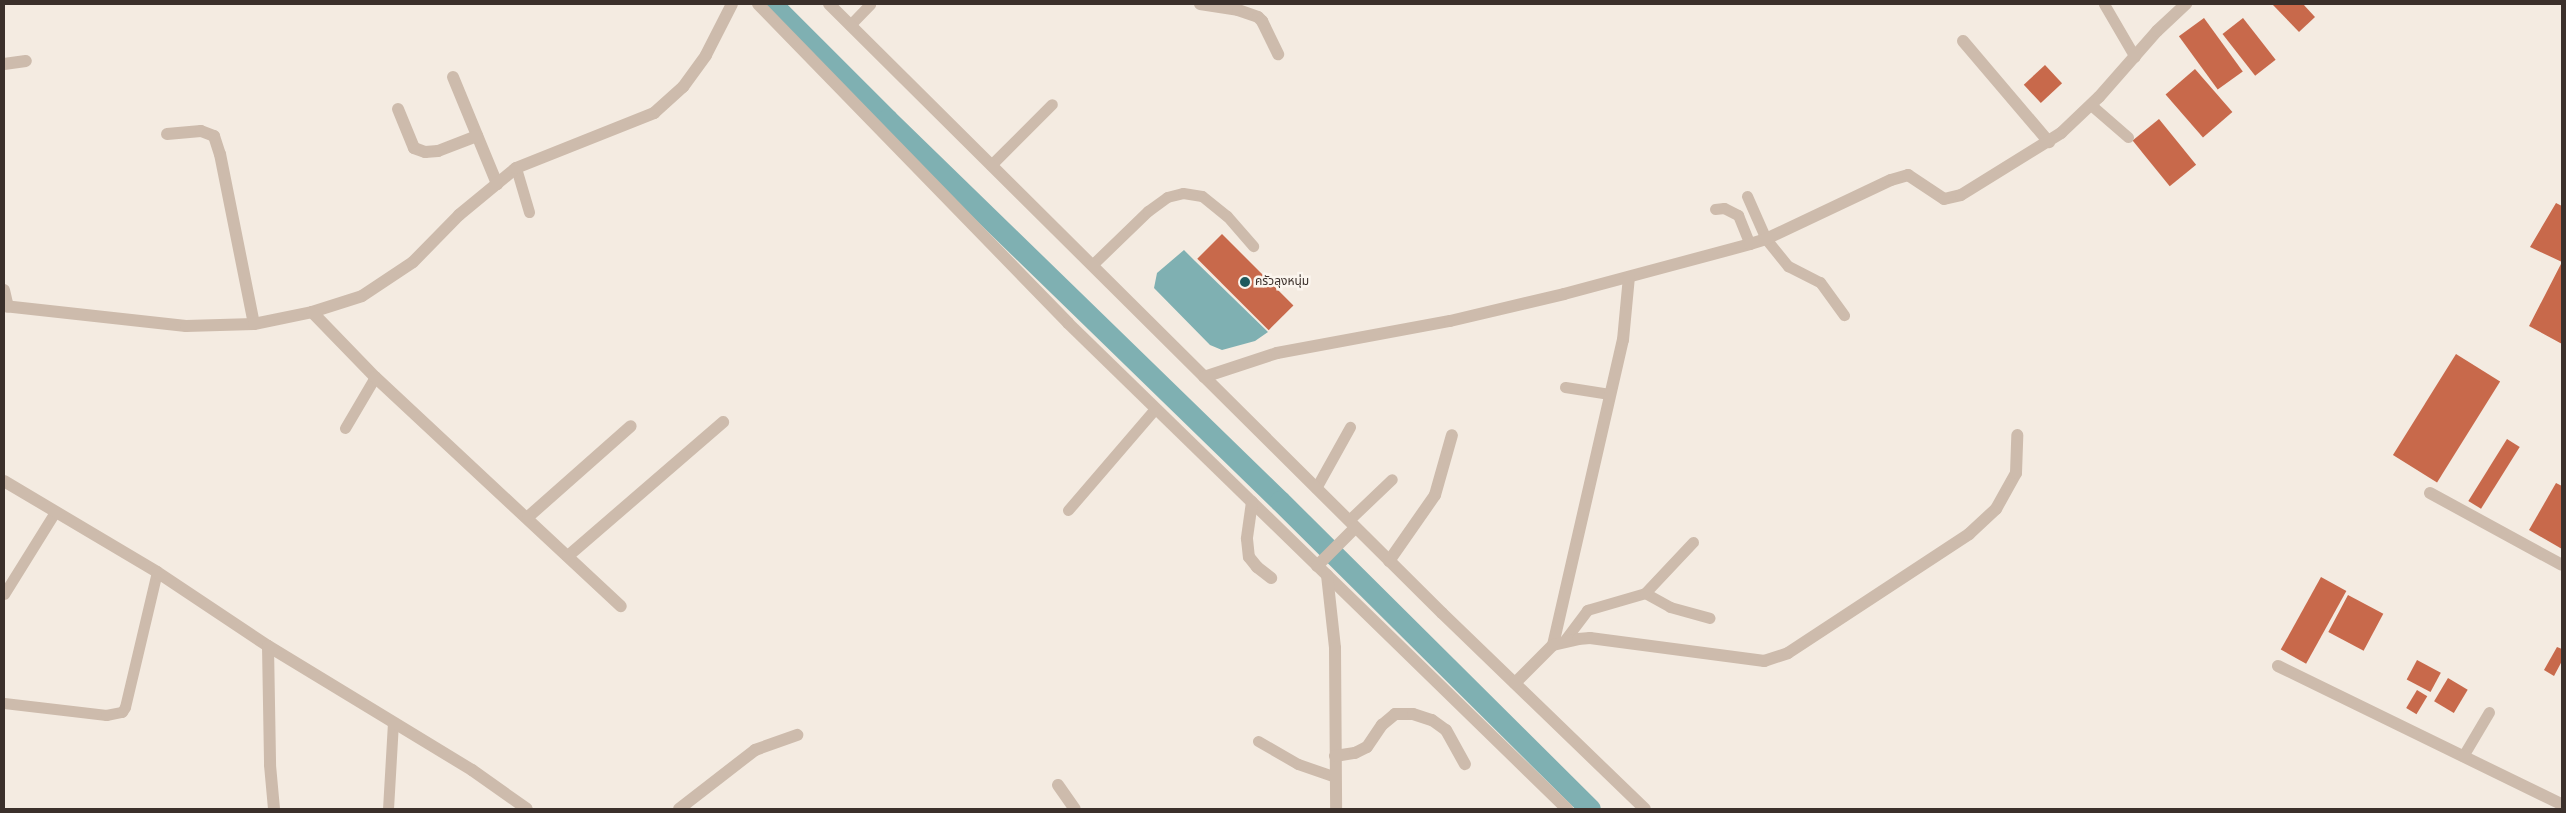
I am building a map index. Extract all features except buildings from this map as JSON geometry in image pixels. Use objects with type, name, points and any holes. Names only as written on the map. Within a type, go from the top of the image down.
[{"type":"street","points":[[4,290],[6,307],[186,326],[254,324],[312,312],[362,296],[413,262],[459,215],[516,168],[654,112],[683,87],[706,55],[732,4]]},
{"type":"street","points":[[758,4],[1068,323],[1564,808]]},
{"type":"street","points":[[829,4],[1316,488],[1350,528],[1389,561],[1645,809]]},
{"type":"street","points":[[1200,4],[1238,10],[1258,17],[1278,54]]},
{"type":"street","points":[[1204,377],[1277,353],[1450,321],[1629,277],[1750,244],[1766,239],[1891,180],[1908,176],[1944,199],[1962,196],[2049,142],[2091,104],[2183,5]]},
{"type":"street","points":[[1963,41],[2049,142]]},
{"type":"street","points":[[4,64],[26,61]]},
{"type":"street","points":[[453,77],[497,184]]},
{"type":"street","points":[[398,109],[414,148],[425,152],[438,150],[478,136]]},
{"type":"street","points":[[167,134],[201,131],[214,136],[220,154],[254,324]]},
{"type":"street","points":[[1559,643],[1609,394],[1623,340],[1629,277]]},
{"type":"street","points":[[312,312],[375,377],[528,517],[621,606]]},
{"type":"street","points":[[568,556],[722,422]]},
{"type":"street","points":[[528,517],[631,426]]},
{"type":"street","points":[[1389,561],[1435,495],[1452,435]]},
{"type":"street","points":[[1514,683],[1559,643],[1590,638],[1764,661],[1788,653],[1969,534],[1996,509],[2016,473],[2017,435]]},
{"type":"street","points":[[4,481],[157,572],[268,646],[472,770],[527,809]]},
{"type":"street","points":[[2430,493],[2562,565]]},
{"type":"street","points":[[1252,502],[1247,539],[1249,557],[1257,567],[1271,578]]},
{"type":"street","points":[[1317,566],[1350,528]]},
{"type":"street","points":[[1327,575],[1336,648],[1336,809]]},
{"type":"street","points":[[268,646],[270,766],[274,809]]},
{"type":"street","points":[[2278,666],[2559,803]]},
{"type":"street","points":[[1335,756],[1355,753],[1367,747],[1382,725],[1395,714],[1413,714],[1432,720],[1446,730],[1465,764]]},
{"type":"street","points":[[679,809],[755,750],[797,736]]},
{"type":"street","points":[[1058,785],[1075,809]]},
{"type":"lane","points":[[850,25],[870,4]]},
{"type":"lane","points":[[2104,4],[2135,57]]},
{"type":"lane","points":[[991,165],[1052,104]]},
{"type":"lane","points":[[2091,104],[2128,137]]},
{"type":"lane","points":[[516,168],[528,212]]},
{"type":"lane","points":[[1092,265],[1148,211],[1167,197],[1183,193],[1202,196],[1227,216],[1253,246]]},
{"type":"lane","points":[[1747,196],[1766,239],[1788,266],[1820,282],[1844,315]]},
{"type":"lane","points":[[1715,209],[1724,208],[1738,215],[1750,244]]},
{"type":"lane","points":[[345,428],[375,377]]},
{"type":"lane","points":[[1565,387],[1609,394]]},
{"type":"lane","points":[[1068,510],[1156,409]]},
{"type":"lane","points":[[1316,488],[1350,427]]},
{"type":"lane","points":[[1350,528],[1392,479]]},
{"type":"lane","points":[[4,594],[55,512]]},
{"type":"lane","points":[[1559,643],[1587,610],[1645,593],[1693,542]]},
{"type":"lane","points":[[4,703],[106,715],[122,712],[125,707],[157,572]]},
{"type":"lane","points":[[1645,593],[1670,607],[1710,618]]},
{"type":"lane","points":[[2463,756],[2489,712]]},
{"type":"lane","points":[[388,809],[393,722]]},
{"type":"lane","points":[[1258,742],[1298,764],[1335,777]]},
{"type":"water","points":[[1184,250],[1268,332],[1255,341],[1222,350],[1210,345],[1154,288],[1157,273]]},
{"type":"waterway","points":[[772,4],[887,119],[1280,501],[1590,809]]},
{"type":"place","name":"ครัวลุงหนุ่ม","points":[[1245,282]]}]
